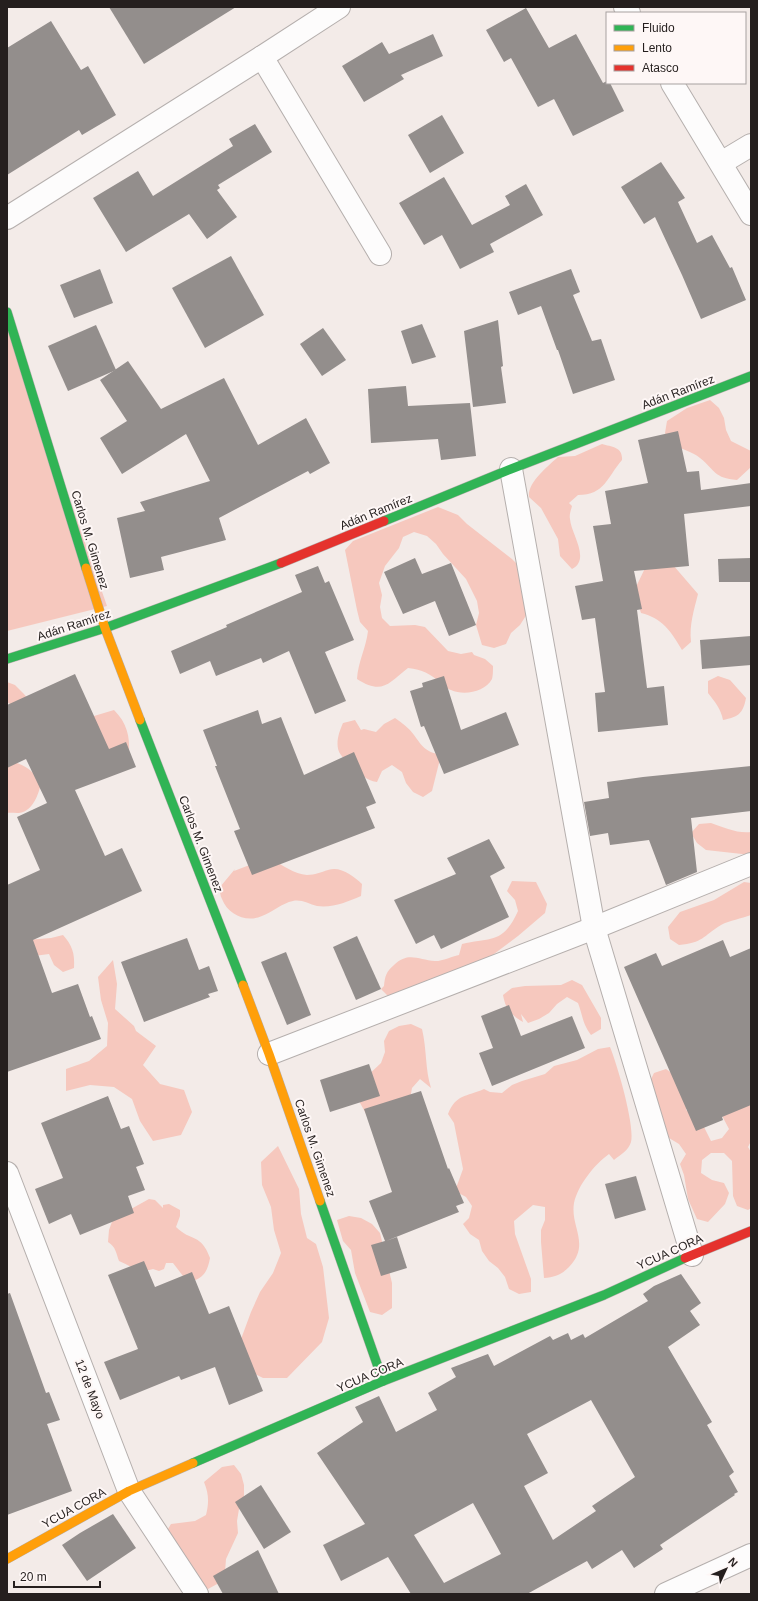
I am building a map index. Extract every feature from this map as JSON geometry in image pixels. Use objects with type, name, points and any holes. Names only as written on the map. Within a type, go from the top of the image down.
[{"type":"street","points":[[7,218],[339,7]]},
{"type":"street","points":[[262,57],[380,254]]},
{"type":"street","points":[[673,84],[751,214]]},
{"type":"street","points":[[721,163],[751,145]]},
{"type":"street","name":"Carlos M. Gimenez","points":[[7,312],[105,628],[269,1054],[384,1381]]},
{"type":"street","name":"Adán Ramírez","points":[[7,659],[105,628],[310,552],[511,469],[751,376]]},
{"type":"street","points":[[511,469],[594,928],[692,1254]]},
{"type":"street","points":[[269,1054],[594,928],[751,864]]},
{"type":"street","name":"12 de Mayo","points":[[7,1173],[129,1491],[197,1594]]},
{"type":"street","name":"YCUA CORA","points":[[7,1558],[129,1491],[384,1381],[604,1295],[692,1254],[751,1231]]},
{"type":"street","points":[[666,1594],[751,1555]]},
{"type":"shaded area","points":[[7,318],[107,606],[7,631]]},
{"type":"shaded area","points":[[710,400],[719,408],[724,418],[726,430],[731,441],[751,451],[751,467],[737,480],[719,476],[698,456],[669,444],[665,433],[667,421],[687,408]]},
{"type":"shaded area","points":[[602,444],[619,450],[621,452],[622,460],[600,488],[594,492],[578,495],[569,503],[572,506],[570,516],[571,525],[580,553],[580,559],[577,565],[572,569],[560,556],[558,539],[541,508],[529,497],[529,492],[531,486],[539,475],[558,457],[575,456]]},
{"type":"shaded area","points":[[438,507],[458,515],[521,568],[527,614],[520,625],[511,633],[506,644],[494,648],[482,645],[476,625],[479,613],[477,601],[466,579],[436,544],[427,536],[414,532],[403,537],[399,548],[385,566],[379,583],[382,595],[380,607],[382,618],[390,626],[415,625],[425,627],[448,651],[461,654],[472,652],[474,655],[485,659],[493,666],[492,679],[479,690],[462,693],[448,689],[426,672],[408,668],[384,686],[379,687],[366,684],[357,679],[368,631],[360,622],[345,550],[353,541]]},
{"type":"shaded area","points":[[649,560],[673,565],[698,594],[691,624],[691,642],[682,650],[665,626],[655,618],[641,613],[634,591]]},
{"type":"shaded area","points":[[718,676],[730,680],[746,698],[743,708],[739,714],[732,718],[723,720],[719,709],[708,693],[708,681]]},
{"type":"shaded area","points":[[7,682],[15,685],[31,703],[92,727],[94,716],[114,710],[122,720],[127,730],[129,754],[117,755],[19,710],[7,702]]},
{"type":"shaded area","points":[[395,718],[410,730],[424,748],[441,755],[432,791],[423,797],[413,792],[406,783],[402,772],[392,765],[382,771],[377,782],[373,781],[367,779],[341,755],[339,751],[338,739],[343,723],[355,720],[361,730],[364,729],[376,732],[384,724]]},
{"type":"shaded area","points":[[7,761],[23,765],[34,774],[41,783],[33,804],[21,813],[7,813]]},
{"type":"shaded area","points":[[711,823],[736,831],[751,832],[751,855],[706,850],[697,843],[691,833],[699,824]]},
{"type":"shaded area","points":[[272,860],[293,871],[307,875],[338,869],[351,875],[362,884],[361,896],[329,906],[317,906],[302,901],[293,901],[266,914],[250,919],[233,913],[225,905],[221,898],[220,887],[235,869],[234,871],[260,861]]},
{"type":"shaded area","points":[[512,881],[536,882],[547,904],[545,913],[518,936],[490,957],[390,998],[381,989],[384,986],[385,977],[389,970],[404,958],[414,957],[440,961],[459,955],[462,944],[489,939],[502,934],[513,922],[518,911],[515,900],[507,891]]},
{"type":"shaded area","points":[[744,882],[751,883],[751,915],[724,923],[693,943],[679,945],[670,939],[668,927],[680,912],[714,900]]},
{"type":"shaded area","points":[[63,935],[69,942],[72,950],[74,968],[63,972],[54,965],[49,954],[34,956],[27,940],[51,938]]},
{"type":"shaded area","points":[[113,960],[117,984],[115,1009],[134,1026],[136,1031],[156,1046],[143,1065],[160,1084],[184,1090],[192,1112],[181,1135],[153,1141],[140,1121],[132,1099],[114,1087],[90,1085],[66,1091],[66,1069],[89,1061],[107,1046],[108,1023],[101,1000],[98,977]]},
{"type":"shaded area","points":[[572,980],[582,985],[601,1018],[601,1029],[591,1035],[584,1023],[578,1003],[567,997],[557,1004],[549,1013],[528,1023],[521,1014],[523,1022],[509,1011],[503,995],[512,988],[525,986],[561,985]]},
{"type":"shaded area","points":[[411,1024],[422,1029],[431,1088],[420,1079],[412,1088],[410,1099],[370,1121],[359,1101],[364,1079],[381,1063],[385,1052],[384,1041],[389,1031],[399,1026]]},
{"type":"shaded area","points":[[610,1047],[621,1080],[628,1109],[632,1134],[630,1145],[614,1160],[609,1154],[603,1159],[587,1176],[579,1189],[574,1203],[579,1243],[578,1251],[575,1259],[569,1267],[560,1274],[544,1278],[541,1230],[545,1220],[545,1207],[533,1205],[514,1221],[515,1234],[531,1279],[531,1292],[519,1294],[509,1289],[505,1277],[498,1268],[489,1261],[482,1251],[479,1240],[470,1234],[463,1224],[469,1218],[472,1206],[466,1197],[455,1191],[463,1169],[454,1123],[448,1114],[454,1103],[462,1097],[484,1089],[490,1092],[502,1093],[512,1085],[545,1074],[554,1066],[577,1060],[598,1049]]},
{"type":"shaded area","points":[[666,1069],[676,1076],[687,1098],[686,1110],[700,1119],[711,1141],[722,1138],[729,1129],[719,1110],[751,1102],[751,1141],[748,1147],[751,1152],[751,1208],[748,1210],[737,1206],[733,1196],[732,1161],[724,1153],[711,1153],[702,1160],[701,1173],[712,1180],[724,1183],[729,1193],[725,1204],[708,1222],[697,1219],[688,1199],[684,1175],[680,1164],[686,1154],[679,1144],[659,1132],[649,1083],[654,1073]]},
{"type":"shaded area","points":[[278,1146],[299,1189],[301,1214],[307,1238],[316,1244],[323,1267],[329,1318],[322,1342],[287,1378],[263,1378],[251,1372],[234,1358],[251,1312],[260,1292],[273,1273],[281,1253],[274,1230],[271,1207],[262,1185],[261,1162]]},
{"type":"shaded area","points":[[149,1199],[155,1200],[163,1208],[163,1205],[169,1204],[180,1210],[180,1216],[176,1227],[181,1232],[199,1241],[207,1250],[210,1258],[207,1269],[203,1275],[197,1279],[193,1281],[183,1276],[173,1263],[166,1263],[164,1269],[159,1271],[153,1269],[140,1270],[119,1261],[114,1248],[108,1242],[109,1230],[113,1219]]},
{"type":"shaded area","points":[[349,1216],[361,1218],[372,1224],[380,1233],[392,1283],[392,1308],[382,1315],[370,1312],[355,1273],[351,1250],[343,1241],[337,1220]]},
{"type":"shaded area","points":[[234,1465],[241,1474],[244,1485],[244,1498],[239,1509],[237,1521],[238,1533],[226,1559],[225,1572],[219,1583],[208,1589],[197,1585],[165,1534],[171,1524],[195,1521],[206,1515],[208,1498],[204,1482],[222,1467]]},
{"type":"building","points":[[109,7],[236,7],[144,64]]},
{"type":"building","points":[[526,8],[549,48],[576,34],[603,83],[606,82],[606,84],[610,84],[624,111],[573,136],[554,99],[538,107],[511,58],[504,62],[486,30]]},
{"type":"building","points":[[51,21],[81,70],[88,66],[116,115],[82,135],[79,130],[7,175],[7,48]]},
{"type":"building","points":[[433,34],[443,56],[401,75],[404,79],[364,102],[342,66],[382,42],[389,54]]},
{"type":"building","points":[[442,115],[464,153],[430,173],[408,135]]},
{"type":"building","points":[[255,124],[272,152],[218,185],[220,188],[217,190],[237,217],[207,239],[189,214],[126,252],[93,198],[138,171],[153,196],[233,146],[229,139]]},
{"type":"building","points":[[661,162],[685,198],[678,202],[697,243],[712,235],[730,268],[732,267],[746,300],[701,319],[655,217],[644,224],[621,187]]},
{"type":"building","points":[[444,177],[472,225],[510,205],[505,196],[526,184],[543,215],[490,244],[494,252],[460,269],[442,235],[424,245],[399,203]]},
{"type":"building","points":[[231,256],[264,315],[205,348],[172,288]]},
{"type":"building","points":[[100,269],[113,303],[74,318],[60,285]]},
{"type":"building","points":[[571,269],[580,292],[573,295],[592,341],[601,339],[615,380],[573,394],[541,306],[518,315],[509,292]]},
{"type":"building","points":[[498,320],[503,366],[501,367],[506,403],[473,407],[464,331]]},
{"type":"building","points":[[422,324],[436,357],[412,364],[401,331]]},
{"type":"building","points":[[96,325],[116,370],[68,391],[48,346]]},
{"type":"building","points":[[323,328],[346,360],[322,376],[300,344]]},
{"type":"building","points":[[128,361],[161,409],[224,378],[258,445],[306,418],[330,463],[310,474],[308,471],[219,518],[226,540],[161,557],[164,570],[130,578],[117,518],[145,511],[140,502],[210,481],[186,434],[122,474],[100,438],[127,421],[100,380]]},
{"type":"building","points":[[406,386],[408,406],[470,403],[476,456],[441,460],[438,439],[371,443],[368,389]]},
{"type":"building","points":[[678,431],[687,472],[699,471],[701,490],[751,483],[751,506],[684,514],[689,566],[634,571],[642,609],[637,610],[647,688],[664,686],[668,725],[598,732],[595,693],[605,692],[595,618],[582,620],[575,586],[603,581],[593,526],[611,524],[605,491],[648,483],[638,440]]},
{"type":"building","points":[[415,558],[422,574],[451,563],[476,625],[449,636],[435,601],[403,614],[384,572]]},
{"type":"building","points":[[751,558],[751,582],[719,582],[718,559]]},
{"type":"building","points":[[318,566],[325,583],[329,581],[354,640],[325,652],[346,701],[315,714],[289,651],[263,663],[261,658],[216,676],[210,661],[180,674],[171,651],[302,592],[295,575]]},
{"type":"building","points":[[751,636],[751,665],[702,669],[700,640]]},
{"type":"building","points":[[75,674],[109,749],[126,742],[136,767],[75,790],[105,856],[122,848],[142,891],[33,940],[52,993],[78,984],[90,1017],[92,1016],[101,1039],[7,1072],[7,885],[40,870],[17,817],[47,803],[26,759],[7,768],[7,705]]},
{"type":"building","points":[[444,676],[461,730],[506,712],[519,745],[444,774],[424,726],[421,727],[410,691],[423,687],[422,683]]},
{"type":"building","points":[[258,710],[262,724],[281,717],[304,775],[354,752],[376,803],[366,807],[375,828],[252,875],[234,831],[240,829],[215,766],[217,766],[203,730]]},
{"type":"building","points":[[751,766],[751,811],[691,818],[697,872],[666,885],[649,840],[610,845],[608,833],[590,836],[584,802],[609,798],[607,782]]},
{"type":"building","points":[[489,839],[505,868],[490,876],[509,917],[441,949],[434,935],[416,944],[394,900],[456,874],[447,858]]},
{"type":"building","points":[[357,936],[381,989],[356,1000],[333,947]]},
{"type":"building","points":[[187,938],[199,970],[209,966],[218,991],[208,994],[210,997],[144,1022],[121,962]]},
{"type":"building","points":[[723,940],[730,957],[751,948],[751,1105],[722,1117],[723,1120],[696,1131],[624,967],[656,953],[662,966]]},
{"type":"building","points":[[286,952],[311,1015],[287,1025],[261,962]]},
{"type":"building","points":[[509,1005],[521,1036],[572,1016],[585,1048],[492,1086],[479,1053],[493,1048],[481,1016]]},
{"type":"building","points":[[369,1064],[380,1096],[330,1112],[320,1080]]},
{"type":"building","points":[[421,1091],[448,1169],[449,1168],[464,1203],[456,1206],[459,1212],[386,1241],[397,1237],[407,1268],[381,1276],[371,1245],[385,1241],[369,1201],[392,1192],[364,1109]]},
{"type":"building","points":[[108,1096],[121,1129],[129,1126],[144,1164],[136,1167],[145,1190],[128,1196],[134,1213],[80,1235],[71,1214],[49,1224],[35,1189],[63,1178],[41,1123]]},
{"type":"building","points":[[636,1176],[646,1210],[615,1219],[605,1184]]},
{"type":"building","points":[[144,1261],[155,1287],[192,1272],[209,1314],[229,1306],[263,1391],[229,1405],[215,1367],[181,1380],[179,1376],[120,1400],[104,1362],[138,1349],[108,1275]]},
{"type":"building","points":[[681,1274],[701,1303],[690,1311],[700,1325],[668,1347],[712,1422],[707,1425],[734,1472],[729,1476],[738,1492],[734,1494],[735,1495],[660,1545],[663,1549],[634,1568],[622,1550],[592,1569],[587,1561],[527,1594],[411,1594],[388,1557],[341,1581],[323,1545],[365,1524],[317,1453],[363,1422],[355,1407],[379,1396],[396,1432],[437,1410],[428,1393],[456,1377],[451,1368],[488,1354],[494,1366],[550,1336],[553,1340],[568,1333],[571,1340],[583,1334],[585,1338],[648,1301],[643,1294],[654,1286]],"holes":[[[591,1400],[635,1477],[592,1506],[596,1511],[553,1540],[524,1486],[548,1473],[527,1434]],[[473,1503],[501,1554],[444,1583],[414,1535]]]},
{"type":"building","points":[[10,1293],[46,1393],[49,1392],[60,1420],[47,1424],[72,1491],[7,1515],[7,1294]]},
{"type":"building","points":[[261,1485],[291,1532],[264,1549],[235,1502]]},
{"type":"building","points":[[113,1514],[136,1548],[87,1581],[62,1545]]},
{"type":"building","points":[[258,1550],[279,1594],[223,1594],[213,1576]]},
{"type":"traffic: fast","points":[[7,312],[86,568]]},
{"type":"traffic: fast","points":[[384,521],[511,469],[751,376]]},
{"type":"traffic: fast","points":[[7,659],[105,628],[281,563]]},
{"type":"traffic: fast","points":[[140,720],[243,985]]},
{"type":"traffic: fast","points":[[320,1201],[383,1381]]},
{"type":"traffic: fast","points":[[193,1463],[383,1381],[604,1295],[685,1258]]},
{"type":"traffic: slow","points":[[86,568],[105,628],[140,720]]},
{"type":"traffic: slow","points":[[243,985],[269,1054],[320,1201]]},
{"type":"traffic: slow","points":[[7,1559],[129,1491],[193,1463]]},
{"type":"traffic: jam","points":[[281,563],[384,521]]},
{"type":"traffic: jam","points":[[685,1258],[751,1231]]}]
